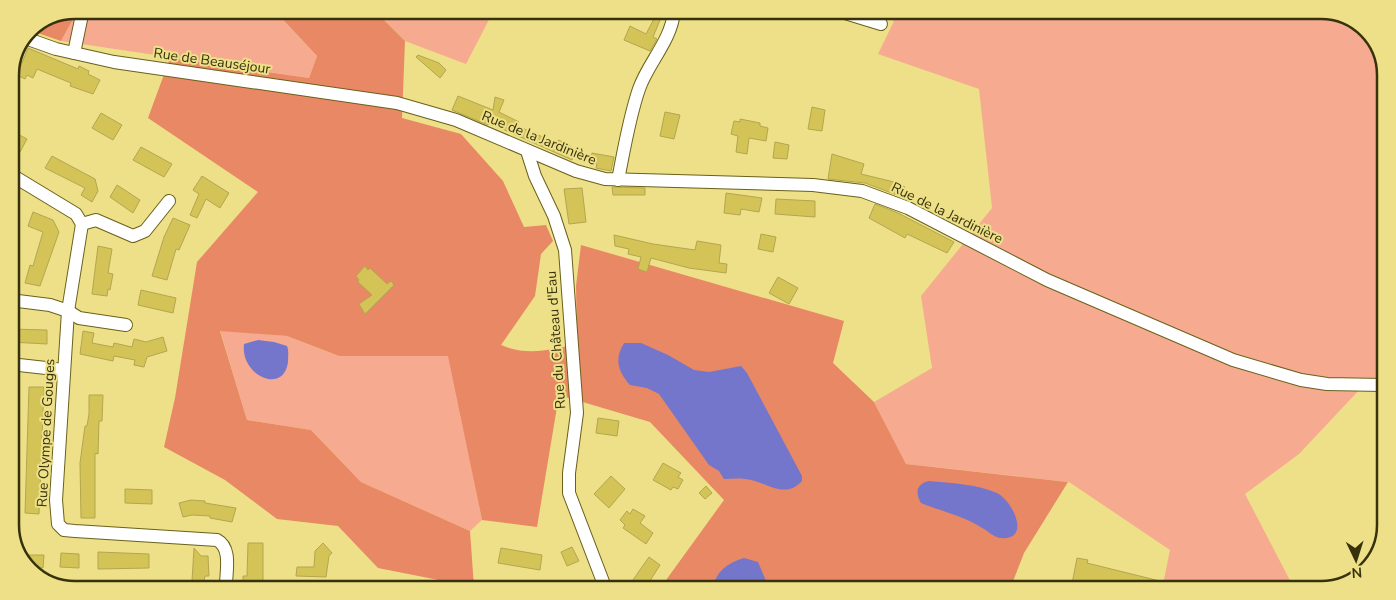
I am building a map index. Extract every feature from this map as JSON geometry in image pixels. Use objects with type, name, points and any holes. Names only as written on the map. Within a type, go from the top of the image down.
[{"type":"street","points":[[74,53],[81,19]]},
{"type":"street","points":[[618,180],[639,88],[666,40],[673,19]]},
{"type":"street","points":[[865,19],[881,24]]},
{"type":"street","name":"Rue de Beauséjour","points":[[31,40],[74,53],[139,66],[397,103]]},
{"type":"street","name":"Rue de la Jardinière","points":[[397,103],[456,120],[576,171],[605,179],[813,185],[862,191],[908,208],[1046,280],[1233,360],[1301,380],[1327,384],[1377,385]]},
{"type":"street","name":"Rue du Château d'Eau","points":[[527,151],[535,176],[554,216],[564,250],[577,413],[568,494],[603,581]]},
{"type":"street","points":[[19,179],[76,214],[82,224],[96,220],[133,236],[144,231],[169,201]]},
{"type":"street","name":"Rue Olympe de Gouges","points":[[82,224],[68,311],[56,500],[58,524],[64,530],[70,531],[217,540],[222,543],[226,551],[226,581]]},
{"type":"street","points":[[19,301],[50,305],[68,311],[79,318],[126,325]]},
{"type":"street","points":[[19,365],[64,370]]},
{"type":"shaded area","points":[[73,19],[282,19],[317,56],[309,78],[61,41]]},
{"type":"shaded area","points":[[73,19],[61,41],[38,33],[53,23]]},
{"type":"shaded area","points":[[282,19],[383,19],[405,41],[402,118],[461,134],[503,181],[524,227],[546,225],[553,241],[541,254],[535,296],[501,345],[520,350],[539,351],[577,344],[576,286],[581,245],[844,321],[833,363],[874,402],[906,464],[1068,482],[1024,553],[1013,581],[665,581],[724,500],[650,422],[559,395],[537,527],[482,520],[448,356],[339,356],[287,336],[220,331],[247,420],[311,430],[361,482],[470,531],[474,581],[444,581],[378,568],[338,526],[277,519],[225,480],[164,447],[175,398],[197,262],[258,192],[148,118],[170,58],[309,78],[317,56]]},
{"type":"shaded area","points":[[383,19],[489,19],[466,64],[405,41]]},
{"type":"shaded area","points":[[888,19],[1321,19],[1343,23],[1355,30],[1366,41],[1373,53],[1377,71],[1377,386],[1362,387],[1299,454],[1245,494],[1290,581],[1164,581],[1170,550],[1069,482],[906,464],[874,402],[932,368],[921,296],[992,208],[979,89],[878,54],[894,21]]},
{"type":"shaded area","points":[[220,330],[287,336],[339,356],[449,356],[482,520],[470,531],[361,482],[311,430],[247,420]]},
{"type":"shaded area","points":[[258,340],[287,346],[288,362],[285,372],[279,378],[263,377],[249,365],[245,355],[244,344]]},
{"type":"shaded area","points":[[624,343],[641,343],[668,355],[694,370],[709,372],[741,366],[747,373],[802,476],[802,481],[795,487],[781,489],[752,480],[724,479],[719,471],[709,465],[659,394],[647,388],[630,385],[626,380],[620,370],[618,360]]},
{"type":"shaded area","points":[[929,481],[972,486],[997,493],[1009,504],[1013,512],[1017,527],[1015,533],[1010,537],[1000,538],[968,520],[921,503],[917,492],[918,489],[921,484]]},
{"type":"shaded area","points":[[744,558],[758,562],[766,581],[715,581],[720,572],[733,562]]},
{"type":"building","points":[[654,19],[660,20],[653,37],[657,39],[650,51],[624,40],[630,26],[646,34]]},
{"type":"building","points":[[28,48],[78,69],[79,66],[89,71],[88,74],[100,80],[93,94],[70,86],[71,83],[37,69],[33,78],[27,75],[25,79],[19,76],[19,69]]},
{"type":"building","points":[[418,55],[439,63],[446,70],[440,78],[416,57]]},
{"type":"building","points":[[458,96],[493,110],[495,97],[504,100],[499,112],[519,122],[517,126],[557,143],[558,140],[568,144],[575,152],[572,160],[489,123],[488,125],[452,110]]},
{"type":"building","points":[[812,107],[825,110],[822,131],[808,129]]},
{"type":"building","points":[[665,112],[680,115],[674,139],[660,136]]},
{"type":"building","points":[[101,113],[122,125],[113,140],[92,128]]},
{"type":"building","points":[[740,119],[760,123],[760,126],[768,128],[766,141],[749,138],[747,154],[736,152],[738,136],[731,134],[734,121],[740,122]]},
{"type":"building","points":[[19,135],[27,139],[19,151]]},
{"type":"building","points":[[775,142],[789,145],[787,159],[773,158]]},
{"type":"building","points":[[141,147],[172,164],[164,177],[133,160]]},
{"type":"building","points":[[592,153],[614,157],[611,171],[596,168],[597,164],[590,162]]},
{"type":"building","points":[[832,154],[864,164],[861,174],[894,182],[905,187],[903,192],[907,194],[905,198],[865,183],[828,179]]},
{"type":"building","points":[[52,156],[95,179],[98,191],[92,202],[81,195],[85,188],[45,168]]},
{"type":"building","points":[[202,176],[229,193],[220,208],[206,199],[197,218],[190,215],[199,194],[193,190]]},
{"type":"building","points":[[117,185],[140,200],[133,213],[110,197]]},
{"type":"building","points":[[612,187],[645,188],[645,195],[613,195]]},
{"type":"building","points":[[582,188],[586,222],[569,224],[564,189]]},
{"type":"building","points":[[726,193],[762,198],[759,212],[741,209],[740,215],[724,213]]},
{"type":"building","points":[[776,199],[815,201],[815,217],[775,214]]},
{"type":"building","points":[[875,204],[898,213],[954,242],[947,253],[907,234],[905,238],[869,218]]},
{"type":"building","points":[[33,212],[53,220],[59,232],[40,286],[25,283],[30,265],[33,266],[43,232],[28,226]]},
{"type":"building","points":[[173,218],[190,225],[179,250],[176,249],[167,280],[152,276],[164,237]]},
{"type":"building","points":[[761,234],[776,237],[773,252],[758,249]]},
{"type":"building","points":[[614,235],[653,244],[695,250],[697,241],[721,245],[719,263],[727,264],[726,273],[689,268],[651,258],[647,272],[638,269],[641,257],[628,254],[629,249],[615,246]]},
{"type":"building","points":[[98,246],[112,249],[108,273],[113,274],[107,296],[92,294]]},
{"type":"building","points":[[365,266],[368,270],[370,268],[387,284],[391,281],[394,285],[365,314],[359,304],[372,295],[358,282],[359,280],[356,276]]},
{"type":"building","points":[[778,277],[798,288],[789,304],[769,293]]},
{"type":"building","points":[[141,290],[176,298],[173,313],[138,305]]},
{"type":"building","points":[[19,329],[47,330],[47,344],[19,342]]},
{"type":"building","points":[[83,331],[94,333],[92,343],[113,347],[114,343],[132,347],[134,339],[146,342],[163,337],[167,351],[147,357],[144,367],[134,365],[135,360],[114,356],[113,361],[80,354]]},
{"type":"building","points":[[29,387],[44,387],[39,514],[25,513]]},
{"type":"building","points":[[89,395],[103,395],[102,421],[99,421],[98,454],[95,453],[95,518],[81,518],[80,463],[85,426],[87,426],[89,414]]},
{"type":"building","points":[[598,418],[619,421],[617,436],[596,433]]},
{"type":"building","points":[[663,463],[681,473],[678,477],[683,480],[678,489],[673,487],[671,490],[653,480]]},
{"type":"building","points":[[611,476],[625,489],[609,508],[594,494]]},
{"type":"building","points":[[706,486],[712,493],[705,499],[699,493]]},
{"type":"building","points":[[125,489],[152,490],[152,504],[125,503]]},
{"type":"building","points":[[191,500],[236,508],[232,522],[210,518],[210,516],[192,515],[183,517],[179,503]]},
{"type":"building","points":[[633,509],[645,516],[640,523],[653,533],[646,544],[623,528],[625,525],[620,520],[627,511],[630,514]]},
{"type":"building","points":[[248,543],[263,543],[263,581],[243,581],[243,576],[247,576]]},
{"type":"building","points":[[323,543],[332,553],[329,556],[326,577],[296,576],[297,567],[314,567],[315,551]]},
{"type":"building","points":[[572,547],[579,561],[567,566],[561,552]]},
{"type":"building","points":[[194,548],[201,556],[208,556],[209,576],[205,576],[204,581],[192,581]]},
{"type":"building","points":[[501,548],[542,555],[540,570],[498,563]]},
{"type":"building","points":[[98,552],[149,554],[149,568],[98,569]]},
{"type":"building","points":[[61,553],[79,554],[79,568],[60,567]]},
{"type":"building","points":[[28,555],[44,555],[43,568],[38,567]]},
{"type":"building","points":[[649,557],[660,565],[650,581],[632,581]]},
{"type":"building","points":[[1077,558],[1088,560],[1087,563],[1160,581],[1082,581],[1073,581]]}]
